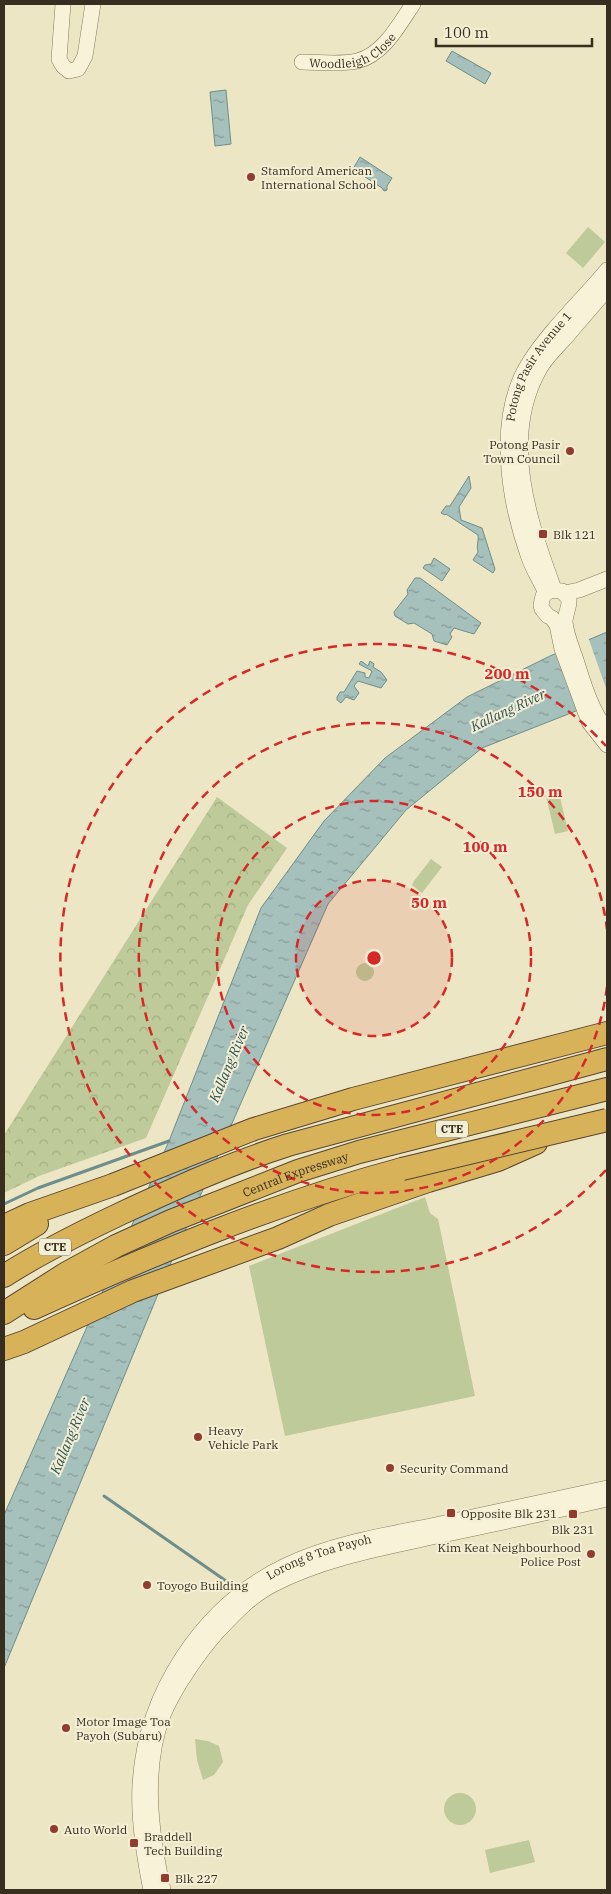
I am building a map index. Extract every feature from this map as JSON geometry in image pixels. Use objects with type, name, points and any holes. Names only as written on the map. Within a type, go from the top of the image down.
[{"type":"highway","points":[[4,1226],[30,1214],[113,1185],[254,1129],[353,1099],[607,1033]]},
{"type":"highway","name":"Central Expressway","points":[[10,1271],[89,1229],[173,1189],[258,1155],[288,1145],[607,1059]]},
{"type":"highway","name":"Central Expressway","points":[[4,1313],[72,1281],[116,1246],[171,1221],[256,1187],[359,1152],[607,1089]]},
{"type":"highway","points":[[4,1321],[72,1281],[274,1225],[329,1215],[381,1196],[498,1160],[598,1116],[607,1110]]},
{"type":"highway","points":[[4,1349],[24,1342],[65,1317],[132,1291],[394,1172],[607,1120]]},
{"type":"highway","points":[[4,1244],[113,1185]]},
{"type":"street","points":[[64,4],[59,59],[68,71],[78,69],[85,56],[93,4]]},
{"type":"street","name":"Woodleigh Close","points":[[302,62],[355,62],[366,58],[384,44],[413,4]]},
{"type":"street","name":"Potong Pasir Avenue 1","points":[[607,270],[540,347],[529,363],[519,382],[512,408],[508,440],[515,510],[528,556],[555,592],[569,599],[562,617],[562,649],[593,720],[607,745]]},
{"type":"street","name":"Potong Pasir Avenue 1","points":[[555,592],[534,529],[524,484],[519,440],[524,407],[531,386],[550,354],[607,290]]},
{"type":"street","points":[[555,592],[579,590],[607,579]]},
{"type":"street","points":[[562,617],[576,602],[607,590]]},
{"type":"street","name":"Potong Pasir Avenue 1","points":[[555,592],[543,596],[541,605],[545,613],[562,617]]},
{"type":"street","name":"Potong Pasir Avenue 1","points":[[593,720],[607,732]]},
{"type":"street","name":"Lorong 8 Toa Payoh","points":[[151,1890],[139,1803],[141,1767],[151,1721],[163,1692],[179,1662],[203,1631],[226,1606],[253,1584],[284,1566],[305,1557],[404,1531],[607,1488]]},
{"type":"street","name":"Lorong 8 Toa Payoh","points":[[163,1890],[157,1864],[151,1814],[152,1769],[157,1736],[164,1713],[189,1668],[208,1642],[239,1609],[273,1584],[309,1568],[406,1542],[607,1500]]},
{"type":"green space","points":[[588,227],[605,242],[583,268],[566,253]]},
{"type":"green space","points":[[559,793],[568,831],[555,834],[546,796]]},
{"type":"green space","points":[[217,797],[287,848],[248,905],[146,1138],[39,1176],[4,1193],[4,1135]]},
{"type":"green space","points":[[431,859],[442,867],[422,893],[412,885]]},
{"type":"green space","points":[[361,963],[369,963],[374,968],[372,979],[361,981],[356,976],[356,968]]},
{"type":"green space","points":[[425,1197],[430,1213],[438,1219],[475,1396],[285,1436],[249,1266]]},
{"type":"green space","points":[[195,1739],[208,1741],[219,1746],[223,1762],[214,1775],[203,1780],[197,1760]]},
{"type":"green space","points":[[460,1793],[472,1797],[476,1809],[472,1821],[460,1825],[448,1821],[444,1809],[448,1797]]},
{"type":"green space","points":[[529,1840],[535,1862],[490,1873],[485,1850]]},
{"type":"water","points":[[452,51],[491,73],[485,84],[446,61]]},
{"type":"water","points":[[226,90],[231,144],[215,146],[210,92]]},
{"type":"water","points":[[360,157],[392,178],[387,186],[387,190],[384,191],[353,169]]},
{"type":"water","points":[[469,476],[471,488],[459,507],[461,520],[482,528],[495,569],[493,573],[473,560],[478,552],[478,535],[446,514],[441,513],[446,506],[450,506]]},
{"type":"water","points":[[434,558],[450,569],[442,581],[423,568],[425,565],[431,564]]},
{"type":"water","points":[[415,578],[420,578],[481,623],[474,634],[454,628],[450,634],[452,637],[447,645],[434,641],[432,634],[414,623],[408,624],[395,616],[394,612],[408,594],[407,590]]},
{"type":"water","name":"Kallang River","points":[[607,632],[607,695],[576,711],[482,748],[406,810],[328,904],[170,1265],[4,1668],[4,1515],[169,1141],[261,908],[324,821],[385,758],[467,697],[550,656]]},
{"type":"water","points":[[361,661],[368,666],[370,661],[374,664],[373,667],[381,672],[387,680],[381,688],[358,681],[354,686],[359,693],[354,700],[346,697],[341,703],[337,700],[337,697],[340,692],[344,692],[357,671],[365,673],[365,677],[369,678],[372,671],[359,664]]},
{"type":"pier","points":[[588,637],[607,691],[607,698],[579,713],[556,651]]},
{"type":"waterway","points":[[4,1204],[38,1188],[169,1141]]},
{"type":"waterway","points":[[104,1496],[229,1583]]},
{"type":"place","name":"Stamford American International School","points":[[251,177]]},
{"type":"place","name":"Potong Pasir Town Council","points":[[570,451]]},
{"type":"place","name":"Blk 121","points":[[543,534]]},
{"type":"place","name":"Heavy Vehicle Park","points":[[198,1437]]},
{"type":"place","name":"Security Command","points":[[390,1468]]},
{"type":"place","name":"Opposite Blk 231","points":[[451,1513]]},
{"type":"place","name":"Blk 231","points":[[573,1514]]},
{"type":"place","name":"Kim Keat Neighbourhood Police Post","points":[[591,1554]]},
{"type":"place","name":"Toyogo Building","points":[[147,1585]]},
{"type":"place","name":"Motor Image Toa Payoh (Subaru)","points":[[66,1728]]},
{"type":"place","name":"Auto World","points":[[54,1829]]},
{"type":"place","name":"Braddell Tech Building","points":[[134,1843]]},
{"type":"place","name":"Blk 227","points":[[165,1878]]}]
